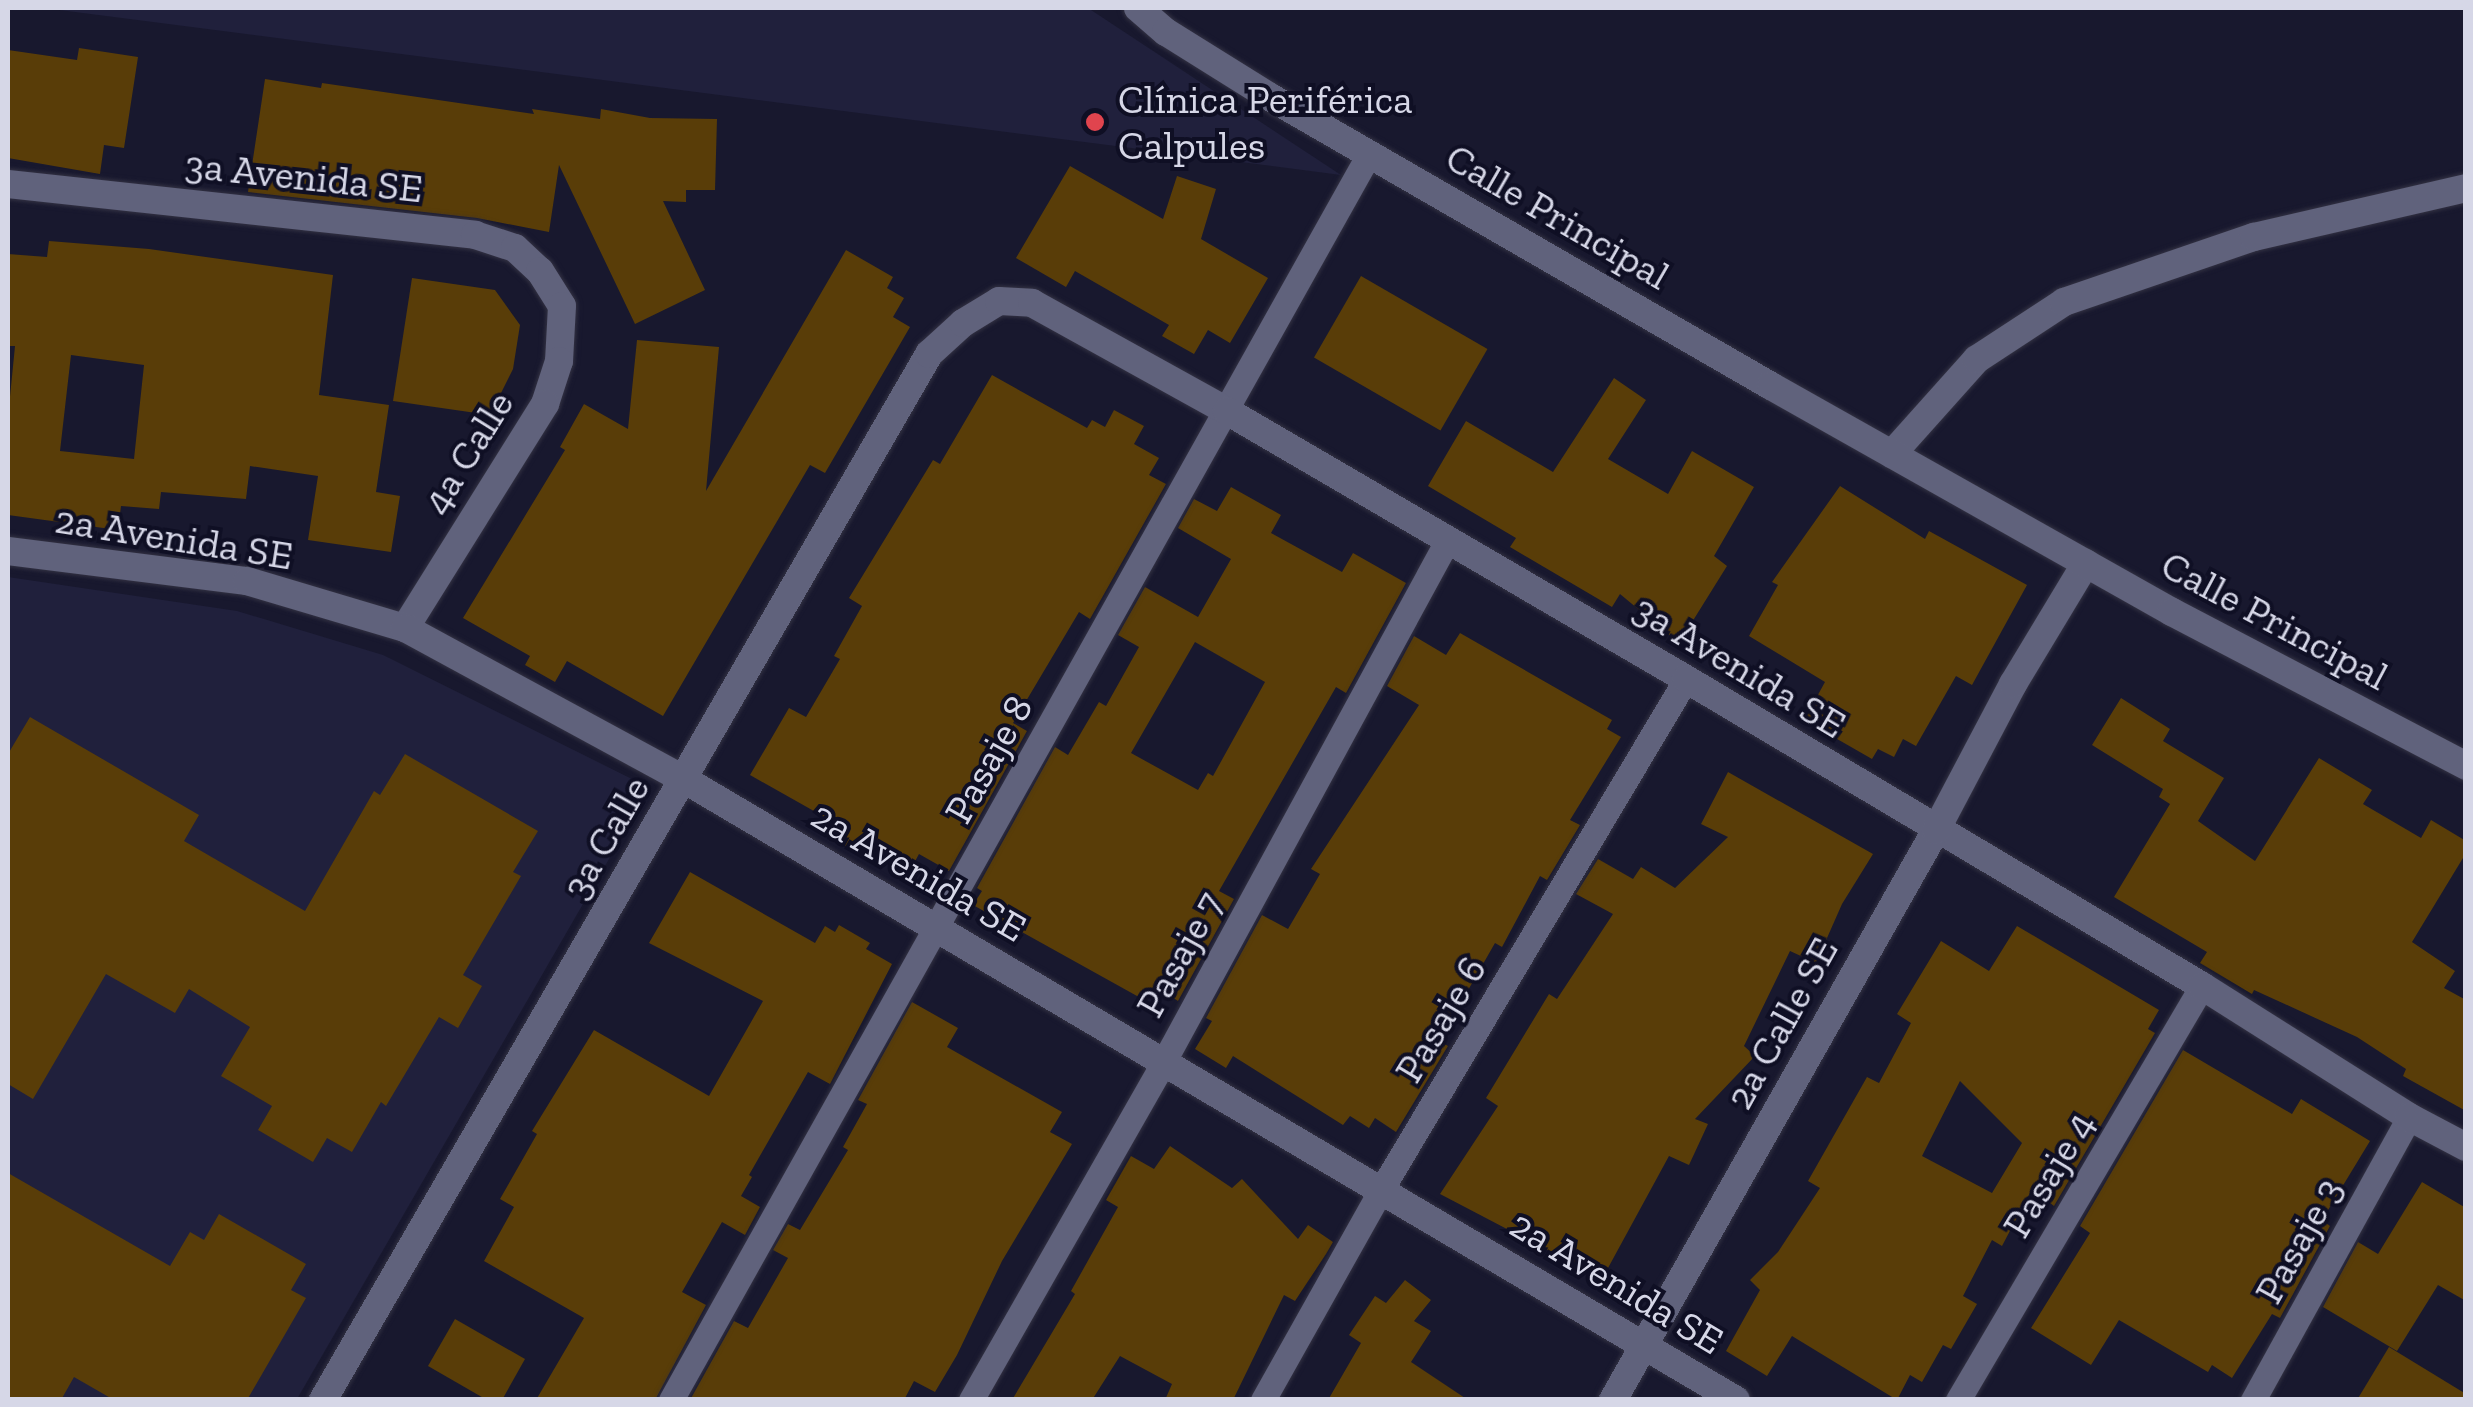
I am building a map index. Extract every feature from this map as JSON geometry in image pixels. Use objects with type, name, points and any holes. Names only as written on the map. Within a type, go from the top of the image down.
[{"type":"street","name":"Calle Principal","points":[[1138,8],[1181,41],[1369,154],[1892,454],[2086,563],[2466,766]]},
{"type":"street","name":"3a Avenida SE","points":[[8,184],[475,234],[515,248],[540,271],[562,306]]},
{"type":"street","points":[[1892,454],[1977,359],[2064,302],[2254,237],[2466,188]]},
{"type":"street","name":"3a Avenida SE","points":[[963,322],[999,301],[1032,303],[1227,411],[1686,679],[2202,986],[2409,1117],[2466,1147]]},
{"type":"street","name":"4a Calle","points":[[405,628],[545,404],[559,362],[562,306]]},
{"type":"street","name":"3a Calle","points":[[323,1400],[929,354],[963,322]]},
{"type":"street","name":"2a Avenida SE","points":[[8,551],[247,581],[405,628],[685,780],[1736,1400]]},
{"type":"street","name":"2a Calle SE","points":[[1614,1400],[1936,830],[2013,684],[2086,563]]},
{"type":"lane","name":"Pasaje 8","points":[[671,1400],[1369,154]]},
{"type":"lane","name":"Pasaje 7","points":[[971,1400],[1164,1062],[1447,541]]},
{"type":"lane","name":"Pasaje 6","points":[[1263,1400],[1381,1190],[1686,679]]},
{"type":"lane","name":"Pasaje 4","points":[[1958,1400],[2202,986]]},
{"type":"lane","name":"Pasaje 3","points":[[2253,1400],[2409,1117]]},
{"type":"shaded area","name":"Clínica Periférica Calpules","points":[[44,8],[1088,8],[1341,175]]},
{"type":"shaded area","points":[[8,577],[237,611],[383,655],[650,788],[297,1399],[8,1400]]},
{"type":"building","points":[[79,48],[138,57],[124,148],[104,145],[100,174],[8,158],[8,50],[77,60]]},
{"type":"building","points":[[265,79],[321,88],[322,83],[534,114],[532,109],[600,119],[601,109],[650,118],[717,119],[715,190],[686,190],[686,202],[663,201],[705,290],[635,324],[559,165],[549,232],[477,218],[248,192]]},
{"type":"building","points":[[1070,166],[1163,219],[1177,176],[1216,189],[1201,239],[1268,278],[1230,343],[1208,330],[1194,354],[1162,336],[1169,325],[1075,271],[1066,287],[1016,258]]},
{"type":"building","points":[[49,241],[149,249],[333,275],[319,395],[389,405],[376,492],[400,496],[391,552],[308,540],[318,476],[250,466],[246,499],[161,492],[159,509],[121,506],[118,530],[8,515],[8,417],[15,346],[8,346],[8,254],[47,257]],"holes":[[[71,355],[144,365],[134,459],[60,451]]]},
{"type":"building","points":[[846,250],[893,277],[887,288],[904,298],[893,317],[910,327],[825,473],[810,465],[663,716],[567,661],[555,682],[525,665],[530,656],[463,618],[565,450],[560,447],[584,404],[628,429],[637,340],[719,347],[706,491]]},
{"type":"building","points":[[1361,276],[1487,349],[1440,430],[1314,357]]},
{"type":"building","points":[[412,278],[495,290],[520,325],[513,369],[490,415],[393,401]]},
{"type":"building","points":[[992,375],[1087,428],[1092,420],[1105,427],[1114,410],[1144,426],[1134,444],[1159,458],[1149,475],[1166,484],[1090,619],[1079,612],[1013,723],[1027,731],[949,871],[919,854],[913,865],[875,844],[867,858],[837,841],[844,828],[750,775],[789,708],[806,717],[840,659],[834,656],[862,606],[849,598],[933,460],[940,464]]},
{"type":"building","points":[[1614,378],[1646,400],[1608,459],[1668,494],[1692,451],[1754,487],[1714,556],[1727,566],[1679,643],[1620,594],[1612,607],[1510,547],[1516,538],[1428,486],[1466,421],[1553,472]]},
{"type":"building","points":[[1840,486],[1925,539],[1929,531],[2027,585],[1972,685],[1956,676],[1916,746],[1903,739],[1894,757],[1878,749],[1872,759],[1804,720],[1825,682],[1749,636],[1778,585],[1772,582]]},
{"type":"building","points":[[1231,487],[1281,515],[1271,533],[1342,572],[1353,553],[1406,583],[1346,693],[1336,687],[1219,891],[1234,899],[1178,1001],[1155,986],[1146,1001],[973,905],[982,891],[977,888],[1055,747],[1068,755],[1099,702],[1106,706],[1139,647],[1118,635],[1145,587],[1198,617],[1231,559],[1178,528],[1194,499],[1217,511]],"holes":[[[1195,642],[1265,682],[1213,776],[1208,773],[1198,790],[1131,753]]]},
{"type":"building","points":[[1460,633],[1612,720],[1607,729],[1621,737],[1570,820],[1580,825],[1547,880],[1540,876],[1502,947],[1495,943],[1439,1041],[1448,1046],[1396,1132],[1375,1118],[1369,1128],[1350,1116],[1343,1125],[1233,1056],[1226,1068],[1195,1049],[1212,1021],[1206,1018],[1262,915],[1288,929],[1320,874],[1311,869],[1419,705],[1387,686],[1414,636],[1446,655]]},
{"type":"building","points":[[2121,698],[2170,729],[2163,741],[2224,778],[2198,821],[2255,861],[2319,758],[2372,790],[2363,804],[2421,838],[2431,820],[2466,841],[2466,853],[2412,942],[2455,971],[2444,988],[2466,1000],[2466,1111],[2403,1076],[2406,1069],[2357,1037],[2254,990],[2252,994],[2200,963],[2207,952],[2114,897],[2170,804],[2159,797],[2163,789],[2092,745]]},
{"type":"building","points":[[30,717],[199,815],[184,841],[305,911],[374,791],[380,795],[405,754],[538,831],[513,872],[521,876],[463,975],[482,986],[458,1028],[439,1017],[386,1106],[381,1102],[352,1152],[327,1138],[313,1162],[258,1130],[272,1106],[221,1076],[250,1027],[189,989],[175,1013],[106,974],[33,1099],[8,1084],[8,754]]},
{"type":"building","points":[[1728,772],[1873,854],[1842,904],[1816,963],[1790,951],[1744,1046],[1755,1056],[1695,1119],[1708,1124],[1689,1165],[1669,1156],[1602,1279],[1440,1194],[1498,1106],[1486,1098],[1549,994],[1557,999],[1613,914],[1576,894],[1598,859],[1633,879],[1641,867],[1675,888],[1728,837],[1701,824]]},
{"type":"building","points":[[690,872],[815,943],[825,926],[835,932],[839,925],[870,943],[866,949],[892,964],[830,1084],[808,1072],[749,1175],[752,1177],[741,1196],[760,1207],[745,1235],[722,1222],[682,1292],[706,1305],[655,1400],[536,1400],[584,1318],[484,1261],[514,1207],[500,1199],[537,1134],[532,1131],[594,1030],[709,1096],[763,1001],[649,943]]},
{"type":"building","points":[[2017,926],[2159,1010],[2148,1029],[2155,1033],[2054,1206],[2032,1189],[2002,1246],[1992,1240],[1963,1296],[1977,1304],[1951,1349],[1943,1345],[1922,1382],[1910,1375],[1897,1400],[1792,1336],[1767,1376],[1726,1351],[1760,1290],[1750,1280],[1778,1252],[1820,1188],[1808,1181],[1867,1077],[1879,1083],[1911,1023],[1897,1014],[1941,941],[1989,971]],"holes":[[[1960,1081],[2022,1143],[1992,1193],[1922,1156]]]},
{"type":"building","points":[[912,1002],[958,1028],[947,1047],[1062,1112],[1050,1132],[1072,1144],[1002,1261],[957,1355],[935,1392],[914,1381],[904,1400],[690,1400],[734,1321],[748,1328],[788,1258],[773,1250],[788,1224],[800,1230],[848,1150],[843,1147],[867,1104],[858,1100]]},
{"type":"building","points":[[2183,1050],[2292,1114],[2301,1099],[2370,1141],[2322,1220],[2330,1226],[2280,1318],[2272,1314],[2232,1378],[2212,1365],[2208,1372],[2119,1320],[2091,1365],[2031,1328],[2090,1233],[2080,1226]]},
{"type":"building","points":[[1170,1146],[1232,1188],[1242,1179],[1298,1239],[1308,1225],[1333,1242],[1326,1254],[1295,1301],[1284,1295],[1233,1400],[1165,1400],[1172,1384],[1120,1356],[1092,1400],[1012,1400],[1075,1294],[1071,1291],[1118,1207],[1106,1200],[1131,1156],[1154,1169]]},
{"type":"building","points":[[8,1173],[170,1266],[190,1232],[204,1240],[219,1214],[306,1264],[291,1290],[306,1298],[247,1400],[114,1400],[74,1377],[61,1400],[8,1400]]},
{"type":"building","points":[[2422,1182],[2466,1208],[2466,1301],[2438,1285],[2397,1351],[2323,1307],[2358,1242],[2378,1254]]},
{"type":"building","points":[[1405,1280],[1431,1300],[1414,1321],[1431,1331],[1411,1362],[1468,1400],[1328,1400],[1361,1343],[1349,1335],[1375,1296],[1386,1303]]},
{"type":"building","points":[[455,1319],[525,1359],[502,1400],[487,1400],[428,1366]]},
{"type":"building","points":[[2389,1347],[2466,1394],[2466,1400],[2357,1400]]},
{"type":"place","name":"Clínica Periférica Calpules","points":[[1095,122]]}]
